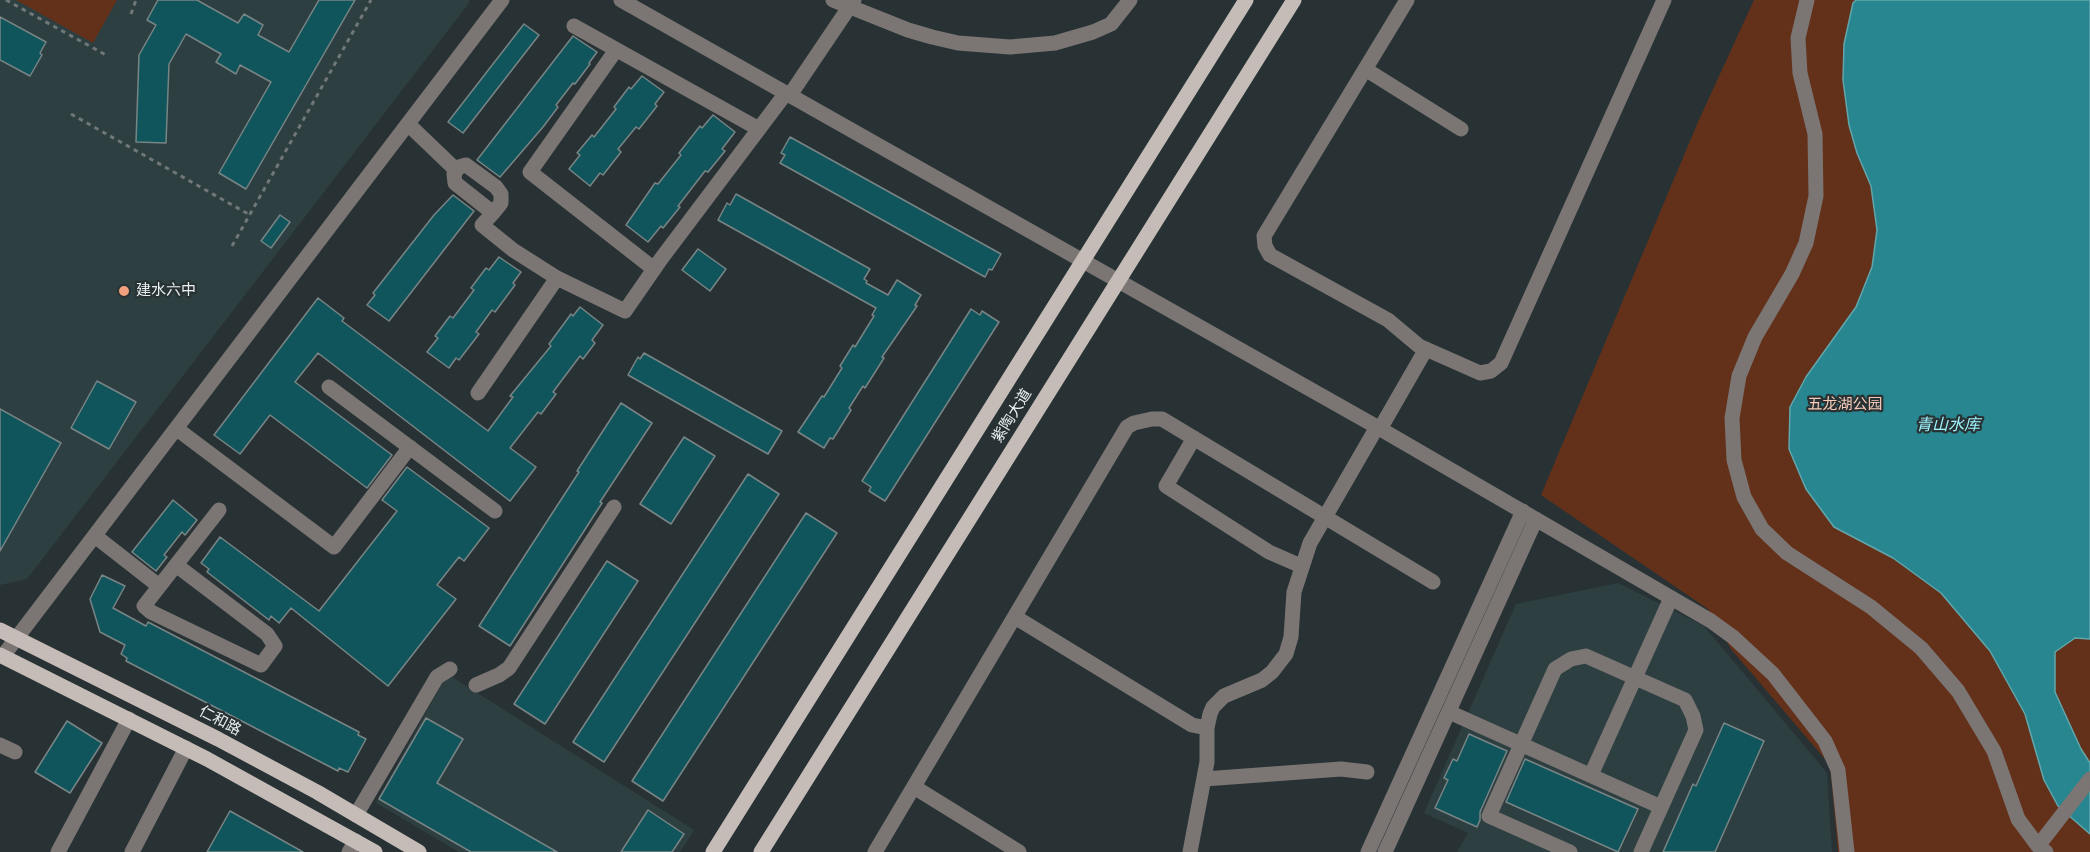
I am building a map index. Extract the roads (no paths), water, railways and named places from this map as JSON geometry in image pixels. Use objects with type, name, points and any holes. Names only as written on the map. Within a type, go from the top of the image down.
[{"type":"main road","name":"紫陶大道","points":[[713,852],[1246,0]]},
{"type":"main road","name":"紫陶大道","points":[[762,852],[1294,0]]},
{"type":"main road","name":"仁和路","points":[[0,630],[218,739],[419,852]]},
{"type":"main road","points":[[2,655],[186,748],[352,846],[375,852]]},
{"type":"street","points":[[2,655],[177,429],[502,0]]},
{"type":"street","points":[[621,0],[1379,428],[1712,621],[1754,655],[1773,674],[1826,741],[1838,770],[1846,852]]},
{"type":"street","points":[[832,0],[852,4],[908,30],[932,37],[966,44],[1010,47],[1055,43],[1093,32],[1111,24],[1125,2]]},
{"type":"street","points":[[1407,0],[1264,236],[1265,246],[1270,255],[1388,320],[1419,346],[1480,373],[1491,371],[1501,363],[1664,0]]},
{"type":"street","points":[[1807,0],[1798,38],[1800,73],[1815,134],[1816,196],[1806,243],[1792,274],[1755,337],[1739,376],[1732,418],[1734,460],[1744,497],[1762,530],[1787,554],[1871,607],[1921,648],[1958,691],[1994,751],[2018,819],[2042,849],[2059,819],[2090,779]]},
{"type":"street","points":[[456,170],[466,165],[501,194],[501,203],[482,225],[513,250],[557,278],[625,311],[759,129],[788,94],[852,4]]},
{"type":"street","points":[[574,26],[759,129]]},
{"type":"street","points":[[616,50],[530,172],[654,269]]},
{"type":"street","points":[[1365,69],[1461,129]]},
{"type":"street","points":[[408,124],[456,170]]},
{"type":"street","points":[[456,170],[455,183],[493,213]]},
{"type":"street","points":[[478,393],[557,278]]},
{"type":"street","points":[[1190,852],[1207,762],[1207,728],[1210,714],[1219,701],[1262,680],[1272,672],[1286,654],[1291,637],[1294,592],[1310,543],[1426,349]]},
{"type":"street","points":[[329,387],[495,511]]},
{"type":"street","points":[[875,852],[1127,427],[1142,420],[1162,419],[1433,582]]},
{"type":"street","points":[[177,429],[334,547],[410,447]]},
{"type":"street","points":[[1194,438],[1166,486],[1269,552],[1301,566]]},
{"type":"street","points":[[476,685],[494,678],[509,668],[614,507]]},
{"type":"street","points":[[176,565],[267,634],[275,646],[261,665],[151,612],[144,606],[159,586],[219,510]]},
{"type":"street","points":[[1385,852],[1449,712],[1530,515]]},
{"type":"street","points":[[1368,852],[1530,515]]},
{"type":"street","points":[[95,536],[159,586]]},
{"type":"street","points":[[1591,776],[1671,598]]},
{"type":"street","points":[[1015,616],[1192,725],[1207,728]]},
{"type":"street","points":[[1570,852],[1489,816],[1556,669],[1570,659],[1586,656],[1685,700],[1695,723],[1696,730],[1641,852]]},
{"type":"street","points":[[356,815],[437,677],[450,669]]},
{"type":"street","points":[[1449,712],[1661,807]]},
{"type":"street","points":[[58,852],[129,719]]},
{"type":"street","points":[[0,745],[15,752]]},
{"type":"street","points":[[132,852],[186,748]]},
{"type":"street","points":[[1204,779],[1341,769],[1367,772]]},
{"type":"street","points":[[914,787],[1019,852]]},
{"type":"water","name":"青山水库","points":[[1856,0],[2090,0],[2090,639],[2075,638],[2055,652],[2055,692],[2081,749],[2090,763],[2090,834],[2058,806],[2044,780],[2025,714],[1990,651],[1941,593],[1893,558],[1834,527],[1806,489],[1789,449],[1790,407],[1806,377],[1856,307],[1872,267],[1877,230],[1871,186],[1857,153],[1849,125],[1843,80],[1844,44],[1853,3]]},
{"type":"place","name":"建水六中","points":[[124,291]]},
{"type":"park label","name":"五龙湖公园","points":[[1845,405]]}]
